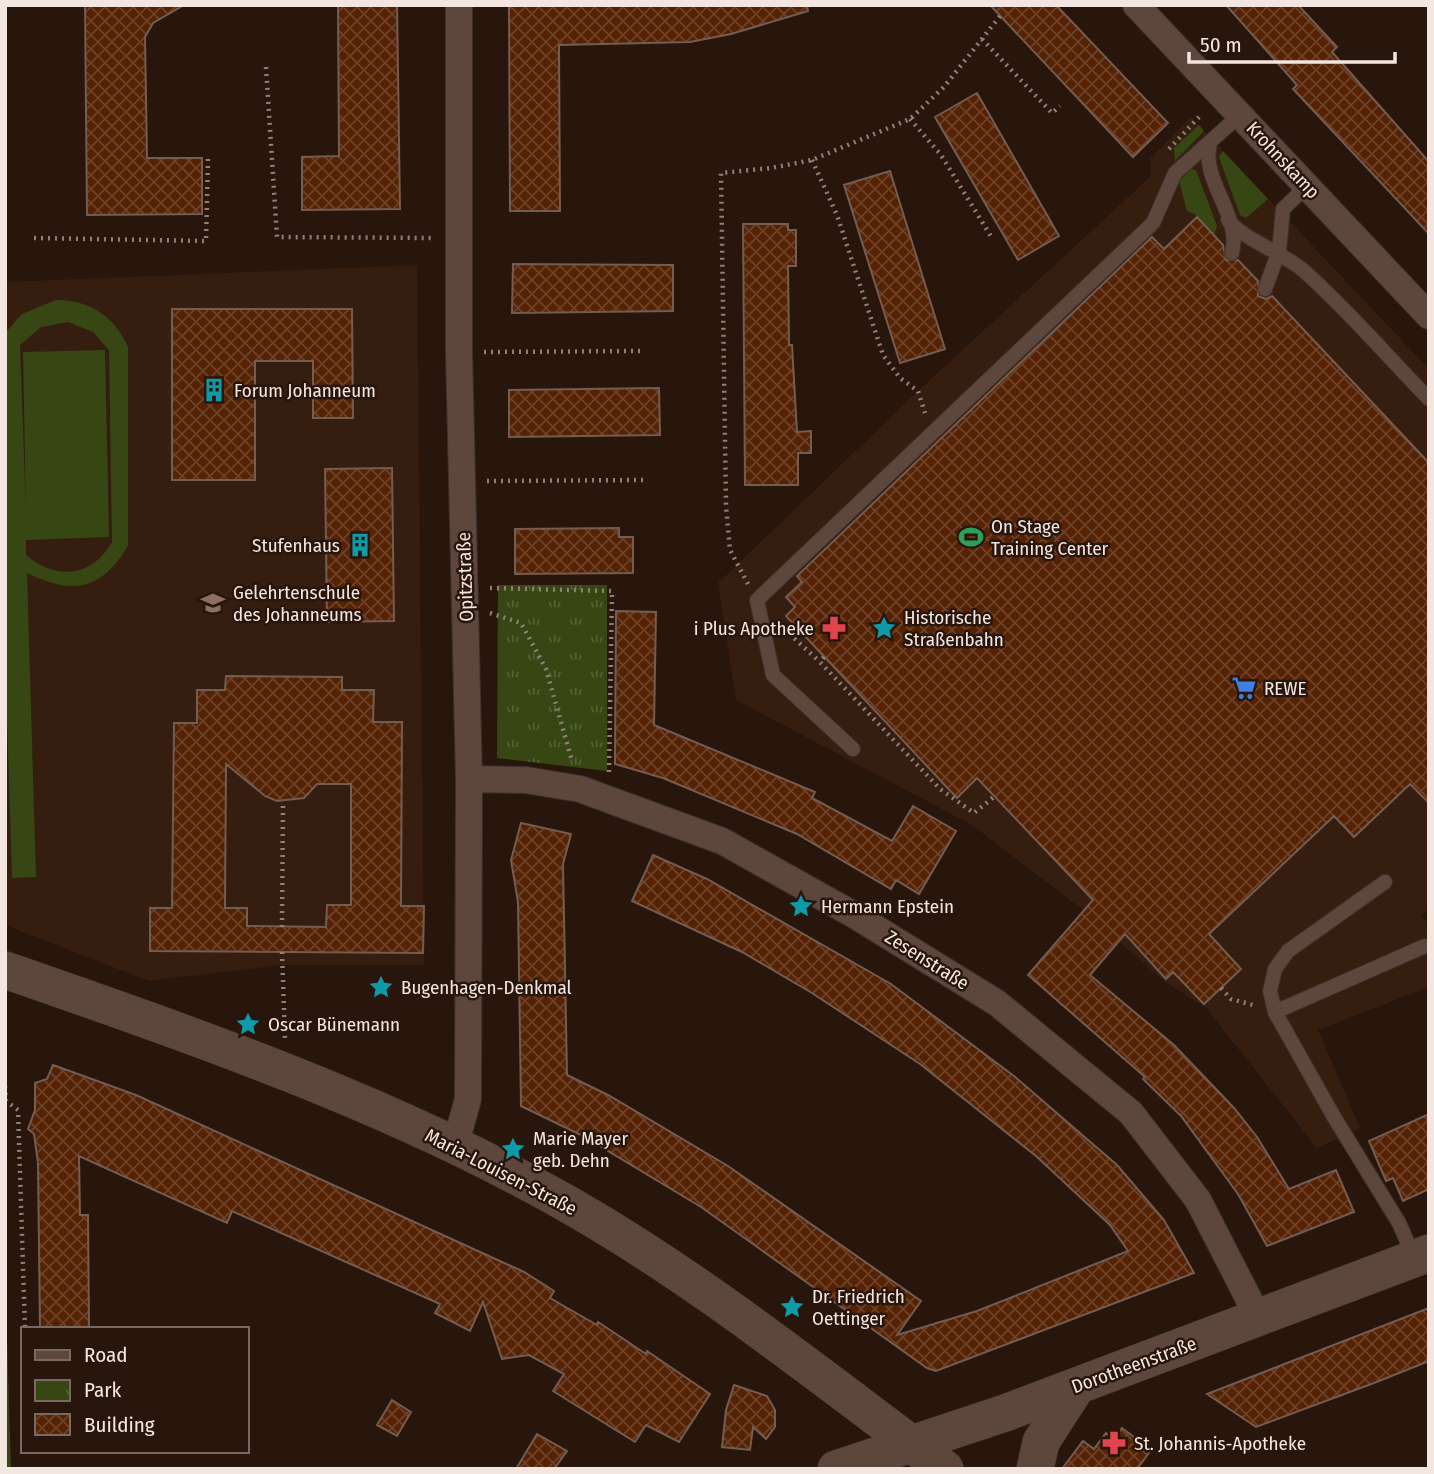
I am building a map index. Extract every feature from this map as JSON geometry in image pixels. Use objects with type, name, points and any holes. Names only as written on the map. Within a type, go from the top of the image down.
[{"type":"main road","name":"Maria-Louisen-Straße","points":[[5,970],[281,1070],[456,1146],[556,1198],[654,1256],[945,1469]]},
{"type":"main road","name":"Dorotheenstraße","points":[[836,1469],[1005,1413],[1422,1256]]},
{"type":"main road","points":[[1035,1469],[1041,1442],[1077,1386]]},
{"type":"street","name":"Opitzstraße","points":[[456,1146],[468,1099],[469,779],[459,352],[459,5]]},
{"type":"street","name":"Krohnskamp","points":[[1136,5],[1429,316]]},
{"type":"street","name":"Zesenstraße","points":[[469,779],[526,780],[586,791],[722,841],[856,916],[997,1003],[1131,1113],[1198,1200],[1259,1319]]},
{"type":"lane","points":[[853,748],[773,675],[757,600],[1153,223],[1175,173],[1240,114]]},
{"type":"lane","points":[[1210,143],[1208,164],[1234,240],[1231,253]]},
{"type":"lane","points":[[1265,289],[1279,251],[1283,209],[1307,186]]},
{"type":"lane","points":[[1228,220],[1236,229],[1279,251],[1305,272],[1429,399]]},
{"type":"lane","points":[[1385,882],[1289,951],[1275,969],[1270,991],[1275,1012],[1334,1117],[1422,1256]]},
{"type":"lane","points":[[1275,1012],[1425,947]]},
{"type":"path","points":[[995,796],[974,813],[940,789],[822,660],[757,600],[730,550],[726,506],[721,173],[771,168],[812,160],[910,119],[944,87],[1000,16]]},
{"type":"path","points":[[982,39],[1052,113],[1060,106]]},
{"type":"path","points":[[266,67],[277,237],[460,238]]},
{"type":"path","points":[[910,119],[941,155],[992,238]]},
{"type":"path","points":[[34,238],[206,241],[208,159]]},
{"type":"path","points":[[812,160],[836,215],[883,355],[900,378],[918,391],[931,434]]},
{"type":"path","points":[[459,352],[641,351]]},
{"type":"path","points":[[462,481],[645,480]]},
{"type":"path","points":[[612,591],[609,779],[586,791],[546,669],[521,624],[466,597],[612,591]]},
{"type":"path","points":[[282,927],[283,801]]},
{"type":"path","points":[[281,1070],[285,1043],[282,952]]},
{"type":"path","points":[[1222,988],[1231,999],[1275,1012]]},
{"type":"path","points":[[5,1086],[6,1101],[18,1111],[26,1327]]},
{"type":"shaded area","points":[[1191,117],[1429,369],[1429,909],[1421,916],[1429,924],[1429,987],[1318,1030],[1360,1128],[1317,1148],[1206,1008],[1164,981],[1084,911],[972,825],[736,700],[718,583],[918,391],[1151,176],[1150,159]]},
{"type":"shaded area","name":"Gelehrtenschule des Johanneums","points":[[417,265],[424,965],[282,965],[149,981],[5,925],[5,282]]},
{"type":"green space","points":[[1199,125],[1204,131],[1175,161],[1174,148]]},
{"type":"green space","points":[[1223,151],[1268,199],[1246,218],[1240,215],[1219,157]]},
{"type":"green space","points":[[1191,169],[1196,170],[1217,226],[1214,235],[1195,214],[1187,211],[1179,181]]},
{"type":"green space","points":[[56,300],[80,303],[108,319],[128,347],[128,546],[107,572],[84,585],[58,584],[27,573],[36,877],[12,878],[5,654],[5,333],[22,314]],"holes":[[[68,322],[93,332],[109,350],[112,542],[104,554],[84,568],[61,572],[49,569],[26,555],[26,540],[109,537],[105,350],[23,352],[26,512],[20,345],[41,327]]]},
{"type":"green space","points":[[498,585],[607,585],[607,771],[497,758]]},
{"type":"green space","points":[[5,1273],[11,1469],[5,1469]]},
{"type":"building","points":[[85,5],[184,5],[153,23],[145,37],[147,158],[202,158],[202,214],[87,215]]},
{"type":"building","points":[[338,5],[397,5],[400,209],[302,210],[302,157],[339,156]]},
{"type":"building","points":[[509,5],[807,5],[808,11],[731,34],[690,42],[559,45],[560,211],[510,211]]},
{"type":"building","points":[[990,5],[1056,5],[1168,123],[1133,157]]},
{"type":"building","points":[[1226,5],[1298,5],[1337,47],[1332,52],[1429,162],[1429,234],[1293,89],[1297,85]]},
{"type":"building","points":[[977,93],[1059,236],[1018,260],[935,117]]},
{"type":"building","points":[[890,171],[945,349],[900,363],[844,185]]},
{"type":"building","points":[[1197,217],[1223,245],[1226,260],[1238,260],[1258,281],[1258,296],[1266,299],[1272,296],[1429,463],[1429,803],[1410,784],[1354,837],[1334,816],[1209,934],[1241,969],[1204,1004],[1173,972],[1166,979],[1125,934],[1090,975],[1174,1045],[1234,1108],[1257,1137],[1289,1189],[1336,1170],[1354,1212],[1267,1246],[1238,1194],[1181,1116],[1143,1079],[1145,1077],[1028,975],[1093,900],[977,778],[957,798],[786,616],[795,607],[786,597],[802,582],[797,576],[1152,237],[1164,249]]},
{"type":"building","points":[[743,224],[788,224],[788,230],[796,230],[796,266],[788,266],[789,345],[792,345],[797,432],[811,431],[811,453],[798,453],[798,485],[745,485]]},
{"type":"building","points":[[513,264],[673,265],[673,311],[512,313]]},
{"type":"building","name":"Forum Johanneum","points":[[172,309],[352,309],[353,418],[313,418],[313,361],[255,361],[255,480],[172,480]]},
{"type":"building","points":[[659,388],[660,435],[509,437],[509,390]]},
{"type":"building","name":"Stufenhaus","points":[[392,468],[394,621],[327,622],[325,469]]},
{"type":"building","points":[[619,528],[619,537],[633,537],[633,573],[515,574],[515,529]]},
{"type":"building","points":[[616,611],[656,612],[654,725],[815,792],[812,798],[892,841],[913,806],[956,831],[919,894],[896,880],[891,889],[797,834],[663,778],[615,764]]},
{"type":"building","points":[[226,676],[342,677],[342,690],[374,690],[373,722],[402,722],[401,906],[424,906],[423,953],[150,951],[150,908],[172,908],[174,723],[197,723],[197,690],[225,690]],"holes":[[[226,764],[265,796],[277,801],[304,798],[317,784],[351,784],[351,905],[327,905],[326,927],[247,926],[247,908],[225,908]]]},
{"type":"building","points":[[521,823],[571,834],[563,864],[567,1075],[608,1095],[728,1166],[921,1301],[897,1335],[977,1311],[1128,1251],[1110,1225],[1036,1156],[920,1064],[812,993],[742,952],[632,901],[653,855],[707,879],[891,984],[1014,1076],[1117,1165],[1164,1220],[1194,1273],[936,1371],[927,1368],[701,1207],[583,1136],[521,1106],[518,902],[511,860]]},
{"type":"building","points":[[53,1065],[136,1095],[524,1272],[554,1291],[550,1298],[597,1325],[598,1322],[646,1354],[647,1351],[710,1394],[679,1442],[646,1425],[635,1442],[553,1391],[564,1374],[529,1355],[502,1359],[483,1302],[470,1331],[435,1313],[440,1304],[232,1211],[227,1223],[79,1156],[80,1215],[88,1215],[89,1327],[40,1327],[38,1163],[34,1134],[28,1129],[35,1110],[35,1083],[47,1079]]},
{"type":"building","points":[[1429,1114],[1429,1189],[1403,1201],[1393,1178],[1386,1181],[1369,1141]]},
{"type":"building","points":[[1429,1308],[1429,1361],[1374,1383],[1256,1427],[1207,1394]]},
{"type":"building","points":[[734,1385],[767,1396],[775,1410],[775,1427],[766,1439],[753,1427],[750,1450],[722,1447],[726,1410]]},
{"type":"building","points":[[392,1400],[411,1412],[397,1436],[377,1425]]},
{"type":"building","points":[[1122,1428],[1151,1450],[1137,1469],[1062,1469],[1083,1441],[1094,1449],[1106,1433],[1114,1439]]},
{"type":"building","points":[[537,1434],[567,1451],[554,1469],[516,1469]]},
{"type":"place","name":"Forum Johanneum","points":[[214,390]]},
{"type":"place","name":"On Stage Training Center","points":[[971,537]]},
{"type":"place","name":"Stufenhaus","points":[[360,545]]},
{"type":"place","name":"Gelehrtenschule des Johanneums","points":[[213,603]]},
{"type":"place","name":"i Plus Apotheke","points":[[834,628]]},
{"type":"place","name":"Historische Straßenbahn","points":[[884,628]]},
{"type":"place","name":"REWE","points":[[1244,688]]},
{"type":"place","name":"Hermann Epstein","points":[[801,906]]},
{"type":"place","name":"Bugenhagen-Denkmal","points":[[381,987]]},
{"type":"place","name":"Oscar Bünemann","points":[[248,1024]]},
{"type":"place","name":"Marie Mayer geb. Dehn","points":[[513,1149]]},
{"type":"place","name":"Dr. Friedrich Oettinger","points":[[792,1307]]},
{"type":"place","name":"St. Johannis-Apotheke","points":[[1114,1443]]}]
